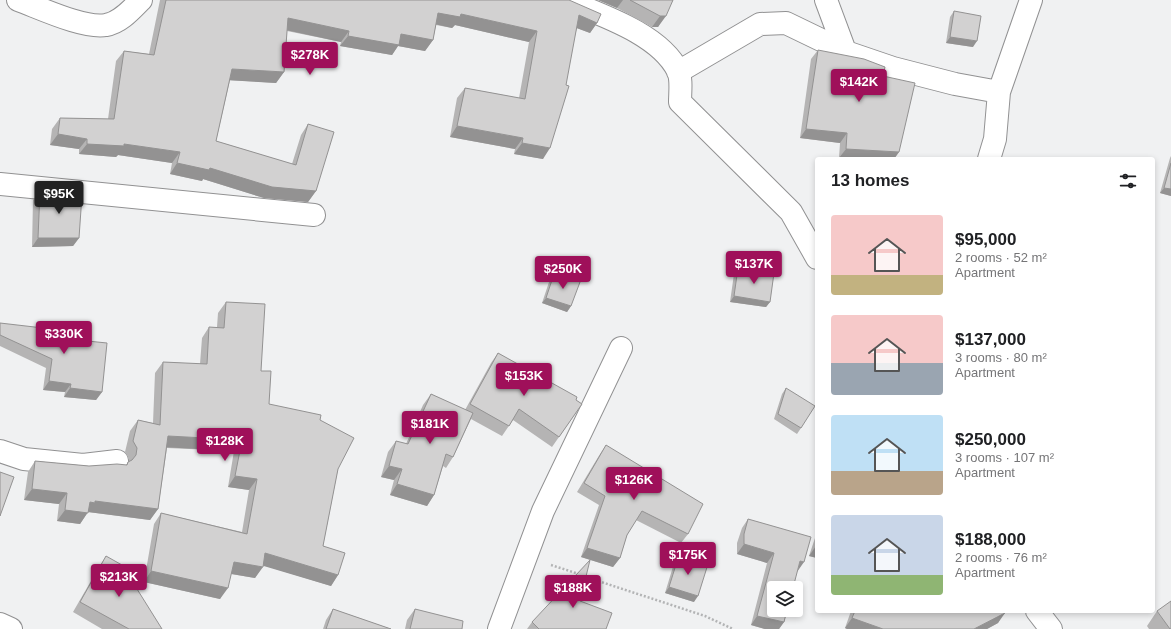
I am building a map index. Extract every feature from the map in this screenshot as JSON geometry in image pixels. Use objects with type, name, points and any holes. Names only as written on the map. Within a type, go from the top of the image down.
[{"type":"street","points":[[18,0],[85,24],[107,25],[127,14],[141,0]]},
{"type":"street","points":[[565,0],[621,24],[661,48],[678,72],[680,102],[791,212],[815,254]]},
{"type":"street","points":[[826,0],[845,52]]},
{"type":"street","points":[[990,157],[995,139],[999,92],[1031,0]]},
{"type":"street","points":[[678,72],[760,24],[786,23],[845,52],[893,68],[955,84],[999,92]]},
{"type":"street","points":[[0,184],[314,215]]},
{"type":"street","points":[[499,629],[543,511],[621,348]]},
{"type":"street","points":[[0,451],[24,459],[83,465],[117,461]]},
{"type":"street","points":[[1039,613],[1051,629]]},
{"type":"street","points":[[0,624],[11,629]]},
{"type":"path","points":[[526,557],[705,616],[734,629]]},
{"type":"building","points":[[166,0],[569,0],[601,14],[597,23],[579,15],[566,85],[569,86],[550,148],[522,143],[523,138],[457,126],[465,88],[525,99],[537,31],[461,14],[460,17],[438,13],[433,40],[401,34],[399,45],[348,36],[349,31],[288,18],[284,72],[232,69],[216,141],[296,165],[308,124],[334,132],[316,191],[272,187],[210,168],[209,170],[177,163],[180,152],[124,144],[124,146],[87,144],[87,139],[58,134],[60,118],[114,119],[124,51],[154,55]]},
{"type":"building","points":[[630,0],[673,0],[666,16],[660,16]]},
{"type":"building","points":[[954,11],[981,16],[977,41],[950,37]]},
{"type":"building","points":[[818,50],[864,59],[885,67],[883,76],[915,83],[899,152],[846,149],[847,133],[806,129]]},
{"type":"building","points":[[1171,163],[1171,189],[1164,188]]},
{"type":"building","points":[[40,191],[82,195],[79,238],[38,238]]},
{"type":"building","points":[[738,268],[774,273],[770,302],[734,296]]},
{"type":"building","points":[[554,274],[580,282],[571,306],[546,298]]},
{"type":"building","points":[[226,302],[265,304],[261,371],[271,371],[269,404],[321,415],[320,420],[354,438],[338,469],[323,546],[345,553],[338,575],[265,553],[263,567],[234,562],[228,588],[151,571],[161,513],[247,534],[257,479],[235,476],[242,440],[168,436],[158,509],[95,501],[95,503],[90,502],[88,513],[65,510],[67,493],[32,489],[35,461],[89,466],[117,464],[127,465],[128,462],[136,455],[137,448],[133,441],[138,420],[160,425],[163,362],[207,364],[209,327],[224,328]]},
{"type":"building","points":[[0,323],[69,331],[68,339],[107,343],[102,392],[70,388],[71,384],[49,381],[52,359],[0,335]]},
{"type":"building","points":[[498,353],[577,397],[576,400],[582,404],[559,437],[519,409],[509,426],[470,404]]},
{"type":"building","points":[[786,388],[815,406],[801,428],[778,414]]},
{"type":"building","points":[[431,394],[473,413],[453,457],[446,454],[434,495],[397,484],[402,469],[389,466],[396,441],[408,444]]},
{"type":"building","points":[[606,445],[703,504],[688,534],[642,511],[627,535],[620,558],[587,548],[605,496],[584,483]]},
{"type":"building","points":[[0,472],[14,477],[0,516]]},
{"type":"building","points":[[748,519],[811,537],[804,562],[800,561],[795,581],[767,581],[767,617],[785,617],[784,622],[757,616],[774,553],[744,544],[744,534]]},
{"type":"building","points":[[679,555],[708,564],[698,596],[669,587]]},
{"type":"building","points":[[106,556],[122,565],[162,629],[129,629],[80,602]]},
{"type":"building","points":[[590,560],[580,601],[612,613],[606,629],[539,629],[532,622]]},
{"type":"building","points":[[1171,601],[1171,629],[1170,629],[1157,611]]},
{"type":"building","points":[[333,609],[391,629],[326,629]]},
{"type":"building","points":[[415,609],[463,621],[462,629],[410,629]]},
{"type":"building","points":[[854,613],[1005,613],[974,629],[883,629],[852,618]]}]
